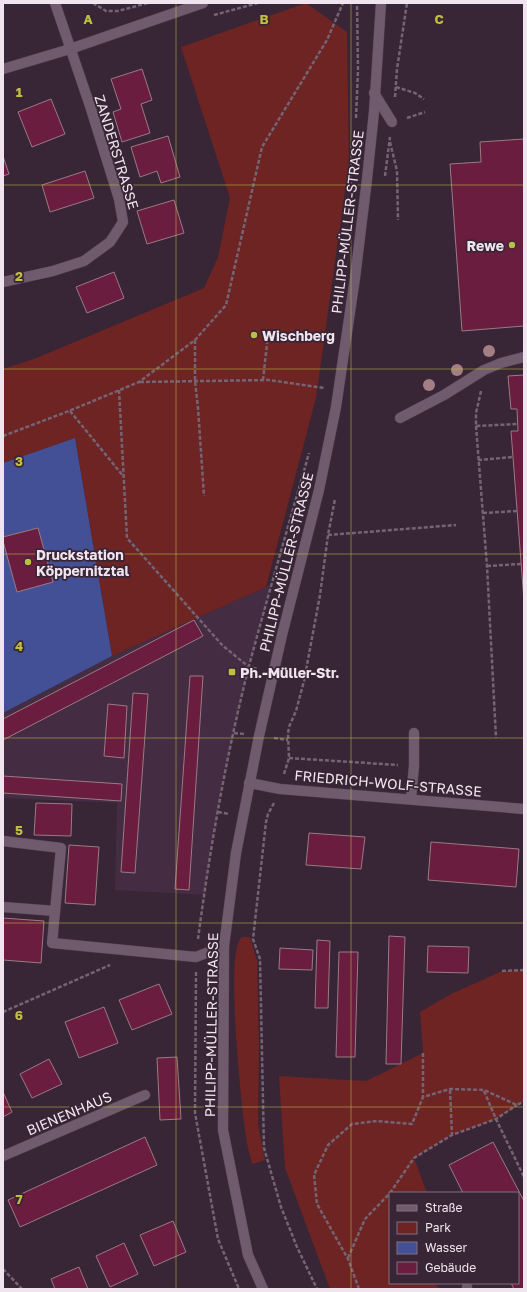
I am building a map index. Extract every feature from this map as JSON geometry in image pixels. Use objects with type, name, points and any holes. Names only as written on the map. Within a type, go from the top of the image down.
[{"type":"street","points":[[54,3],[70,49]]},
{"type":"street","points":[[3,69],[70,49],[203,3]]},
{"type":"street","name":"PHILIPP-MÜLLER-STRASSE","points":[[264,1289],[248,1255],[223,1130],[224,946],[236,853],[273,672],[319,490],[336,407],[355,278],[374,112],[374,93],[381,3]]},
{"type":"street","name":"ZANDERSTRASSE","points":[[3,282],[53,271],[84,261],[110,242],[123,222],[119,199],[70,49]]},
{"type":"street","points":[[374,93],[392,122]]},
{"type":"street","points":[[400,418],[444,395],[484,370],[501,363],[524,357]]},
{"type":"street","points":[[411,799],[414,766],[414,733]]},
{"type":"street","name":"FRIEDRICH-WOLF-STRASSE","points":[[250,784],[280,789],[524,809]]},
{"type":"street","points":[[3,841],[61,848],[52,942],[196,957],[224,946]]},
{"type":"street","points":[[3,907],[55,910]]},
{"type":"street","name":"BIENENHAUS","points":[[3,1156],[145,1095]]},
{"type":"path","points":[[93,3],[106,11],[112,11],[129,9],[148,3]]},
{"type":"path","points":[[3,436],[70,411],[139,382],[195,340],[226,305],[262,147],[327,40],[343,3]]},
{"type":"path","points":[[355,125],[358,70],[357,3]]},
{"type":"path","points":[[385,176],[407,3]]},
{"type":"path","points":[[396,87],[415,93],[424,100]]},
{"type":"path","points":[[389,140],[394,152],[397,171],[398,220]]},
{"type":"path","points":[[262,380],[268,335]]},
{"type":"path","points":[[195,340],[195,381],[204,496]]},
{"type":"path","points":[[139,382],[262,380],[316,387]]},
{"type":"path","points":[[482,389],[476,413],[476,426],[487,566],[496,738]]},
{"type":"path","points":[[119,390],[127,538],[222,646],[249,667],[273,672]]},
{"type":"path","points":[[70,411],[124,477]]},
{"type":"path","points":[[476,426],[518,424]]},
{"type":"path","points":[[239,1289],[218,1239],[195,1113],[196,957],[204,895],[221,792],[249,667],[310,449]]},
{"type":"path","points":[[478,460],[513,457]]},
{"type":"path","points":[[317,1289],[281,1207],[267,1159],[264,1141],[260,959],[253,939],[266,822],[268,814],[276,802],[289,758],[289,727],[296,711],[304,681],[320,595],[335,497]]},
{"type":"path","points":[[482,513],[517,511]]},
{"type":"path","points":[[328,535],[456,525]]},
{"type":"path","points":[[487,566],[521,564]]},
{"type":"path","points":[[289,758],[414,766]]},
{"type":"path","points":[[3,1012],[112,964]]},
{"type":"path","points":[[502,971],[524,970]]},
{"type":"path","points":[[359,1289],[348,1259],[317,1204],[314,1175],[328,1145],[352,1124],[377,1121],[412,1124],[423,1097],[423,1053]]},
{"type":"path","points":[[423,1097],[450,1089],[484,1090],[517,1105]]},
{"type":"path","points":[[450,1089],[452,1135]]},
{"type":"path","points":[[484,1090],[496,1119],[524,1177]]},
{"type":"path","points":[[391,1192],[414,1158],[452,1135],[496,1119],[524,1101]]},
{"type":"path","points":[[348,1259],[365,1219],[389,1194]]},
{"type":"path","points":[[3,1269],[22,1289]]},
{"type":"shaded area","points":[[272,584],[249,667],[221,792],[204,895],[115,890],[117,803],[3,798],[3,713],[112,656]]},
{"type":"green space","points":[[306,3],[347,32],[349,162],[316,398],[266,587],[112,656],[75,438],[3,463],[3,369],[34,359],[204,288],[218,257],[230,198],[181,47]]},
{"type":"green space","points":[[242,937],[250,937],[257,960],[259,1046],[258,1125],[265,1160],[252,1164],[247,1144],[244,1121],[238,1065],[234,999],[234,970],[237,948]]},
{"type":"green space","points":[[524,970],[524,1101],[496,1119],[452,1135],[414,1158],[427,1192],[389,1192],[389,1284],[435,1284],[440,1289],[330,1289],[285,1168],[279,1076],[366,1081],[423,1053],[420,1012],[451,994],[502,971]]},
{"type":"water","points":[[75,438],[112,656],[3,713],[3,463]]},
{"type":"building","points":[[142,69],[152,100],[141,104],[150,133],[122,142],[113,112],[121,109],[111,79]]},
{"type":"building","points":[[51,99],[65,134],[32,147],[18,112]]},
{"type":"building","points":[[168,136],[180,177],[161,183],[157,171],[140,177],[131,147]]},
{"type":"building","points":[[524,139],[524,326],[462,331],[450,164],[481,162],[480,142]]},
{"type":"building","points":[[3,156],[9,174],[3,176]]},
{"type":"building","points":[[85,171],[94,198],[50,212],[42,185]]},
{"type":"building","points":[[174,200],[184,233],[147,244],[137,211]]},
{"type":"building","points":[[114,272],[124,298],[87,313],[76,287]]},
{"type":"building","points":[[524,375],[524,601],[511,431],[518,431],[517,409],[511,409],[508,376]]},
{"type":"building","name":"Druckstation Köppernitztal","points":[[38,528],[53,582],[17,592],[3,537]]},
{"type":"building","points":[[194,620],[203,636],[3,740],[3,719]]},
{"type":"building","points":[[190,676],[203,676],[189,890],[175,889]]},
{"type":"building","points":[[133,693],[148,694],[135,873],[121,872]]},
{"type":"building","points":[[108,704],[127,706],[124,758],[104,756]]},
{"type":"building","points":[[3,776],[122,784],[121,801],[3,793]]},
{"type":"building","points":[[36,803],[72,804],[71,836],[34,835]]},
{"type":"building","points":[[309,833],[365,837],[361,869],[306,865]]},
{"type":"building","points":[[431,842],[519,849],[516,887],[428,880]]},
{"type":"building","points":[[69,845],[99,847],[95,905],[65,903]]},
{"type":"building","points":[[3,918],[44,921],[41,963],[3,960]]},
{"type":"building","points":[[389,936],[405,937],[401,1064],[386,1064]]},
{"type":"building","points":[[317,940],[330,941],[328,1008],[315,1008]]},
{"type":"building","points":[[428,946],[469,947],[468,973],[427,972]]},
{"type":"building","points":[[280,948],[313,950],[312,970],[279,969]]},
{"type":"building","points":[[339,952],[358,952],[355,1057],[336,1057]]},
{"type":"building","points":[[159,984],[172,1014],[132,1030],[119,1000]]},
{"type":"building","points":[[104,1007],[118,1043],[79,1058],[65,1022]]},
{"type":"building","points":[[177,1057],[181,1119],[160,1120],[157,1058]]},
{"type":"building","points":[[49,1059],[62,1084],[32,1098],[20,1074]]},
{"type":"building","points":[[3,1092],[12,1112],[3,1117]]},
{"type":"building","points":[[145,1137],[157,1165],[20,1227],[8,1200]]},
{"type":"building","points":[[493,1142],[524,1201],[524,1289],[514,1289],[512,1284],[519,1284],[519,1192],[462,1192],[449,1165]]},
{"type":"building","points":[[173,1221],[186,1252],[154,1266],[140,1235]]},
{"type":"building","points":[[124,1243],[138,1274],[110,1287],[96,1256]]},
{"type":"building","points":[[79,1267],[88,1289],[55,1289],[51,1279]]},
{"type":"place","name":"Rewe","points":[[512,245]]},
{"type":"place","name":"Wischberg","points":[[254,335]]},
{"type":"place","name":"Druckstation Köppernitztal","points":[[28,562]]},
{"type":"place","name":"Ph.-Müller-Str.","points":[[232,672]]}]
